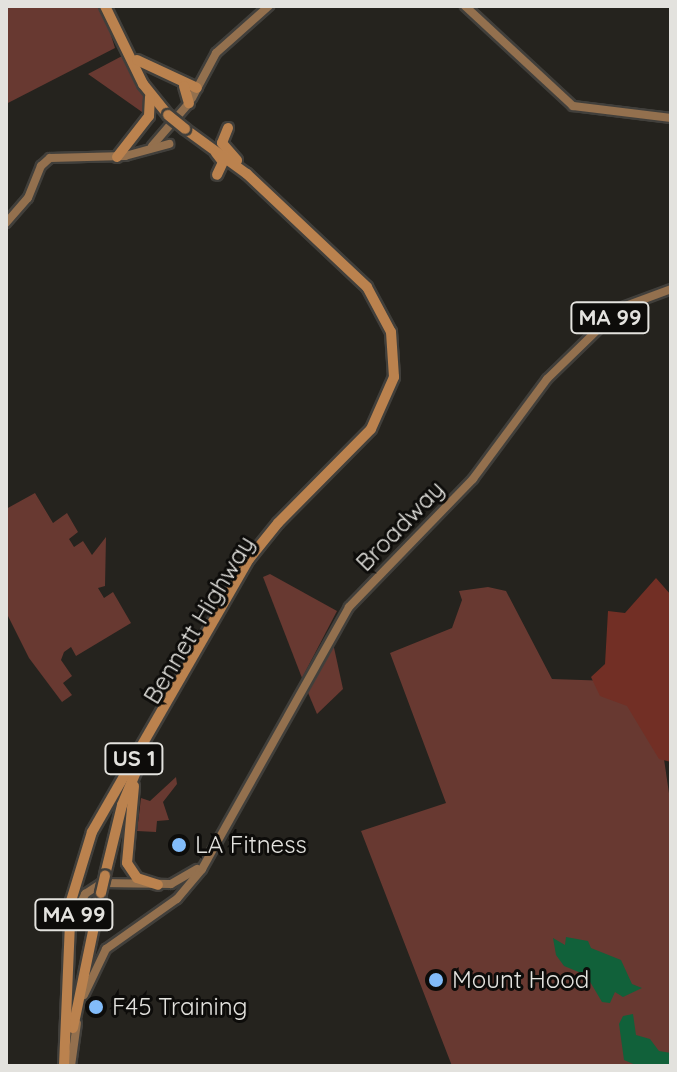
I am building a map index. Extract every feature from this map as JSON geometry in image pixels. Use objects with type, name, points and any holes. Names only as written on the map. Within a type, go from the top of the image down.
[{"type":"highway","name":"US 1","points":[[107,6],[133,57],[170,113]]},
{"type":"highway","name":"US 1","points":[[133,57],[148,91],[170,113]]},
{"type":"highway","points":[[133,57],[184,86],[197,88]]},
{"type":"highway","points":[[144,75],[148,67],[156,68]]},
{"type":"highway","points":[[184,86],[191,100]]},
{"type":"highway","points":[[117,157],[151,114],[148,91]]},
{"type":"highway","name":"Bennett Highway","points":[[68,1066],[79,990],[105,875],[122,805],[141,758],[256,558],[378,429],[397,387],[399,353],[389,313],[371,284],[237,163],[170,113]]},
{"type":"highway","points":[[228,128],[222,143],[237,163],[217,175],[223,161],[210,144],[228,128]]},
{"type":"highway","name":"Bennett Highway","points":[[68,1016],[70,912],[85,848],[240,574],[274,527],[375,425],[391,388],[395,355],[387,321],[367,287],[237,163]]},
{"type":"highway","points":[[141,758],[128,820],[127,862],[139,879],[158,885]]},
{"type":"highway","name":"Broadway","points":[[68,1016],[68,1066]]},
{"type":"main road","points":[[149,149],[191,100],[218,51],[269,6]]},
{"type":"main road","points":[[465,6],[573,106],[671,118]]},
{"type":"main road","points":[[6,223],[28,198],[41,166],[50,158],[117,157],[169,144]]},
{"type":"main road","name":"Broadway","points":[[68,1066],[83,998],[100,956],[167,905],[194,880],[343,613],[473,479],[549,377],[620,308],[671,289]]},
{"type":"main road","name":"Broadway","points":[[68,1016],[79,901],[108,881],[158,885],[190,877],[216,843]]},
{"type":"main road","points":[[158,885],[171,890],[167,905]]},
{"type":"shaded area","points":[[6,6],[102,6],[115,48],[6,104]]},
{"type":"shaded area","points":[[124,55],[146,97],[141,122],[142,112],[88,74]]},
{"type":"shaded area","points":[[35,493],[53,523],[67,513],[78,532],[69,539],[74,547],[83,541],[92,555],[106,537],[105,586],[98,588],[104,598],[113,592],[131,623],[76,656],[71,647],[64,652],[61,660],[72,676],[63,683],[72,695],[62,702],[29,658],[6,612],[6,509]]},
{"type":"shaded area","points":[[270,574],[337,611],[302,678],[263,577]]},
{"type":"shaded area","points":[[656,578],[671,595],[671,762],[659,759],[627,706],[600,696],[591,677],[605,664],[608,611],[625,613]]},
{"type":"shaded area","points":[[488,587],[506,591],[552,679],[611,681],[657,711],[671,807],[671,1066],[452,1066],[361,831],[446,803],[390,653],[452,628],[462,600],[459,591]]},
{"type":"shaded area","points":[[333,643],[343,689],[317,714],[306,688]]},
{"type":"shaded area","points":[[176,777],[177,784],[163,802],[169,820],[157,821],[156,832],[137,831],[141,798],[150,801]]},
{"type":"shaded area","points":[[566,937],[588,941],[591,948],[621,960],[632,984],[642,988],[623,997],[615,992],[610,1003],[602,1002],[586,975],[564,966],[556,955],[553,938],[565,945]]},
{"type":"shaded area","points":[[633,1014],[636,1035],[650,1039],[659,1051],[671,1053],[671,1066],[638,1066],[624,1060],[619,1024],[623,1016]]},
{"type":"place","name":"LA Fitness","points":[[179,845]]},
{"type":"place","name":"Mount Hood","points":[[436,980]]},
{"type":"place","name":"F45 Training","points":[[96,1007]]}]
